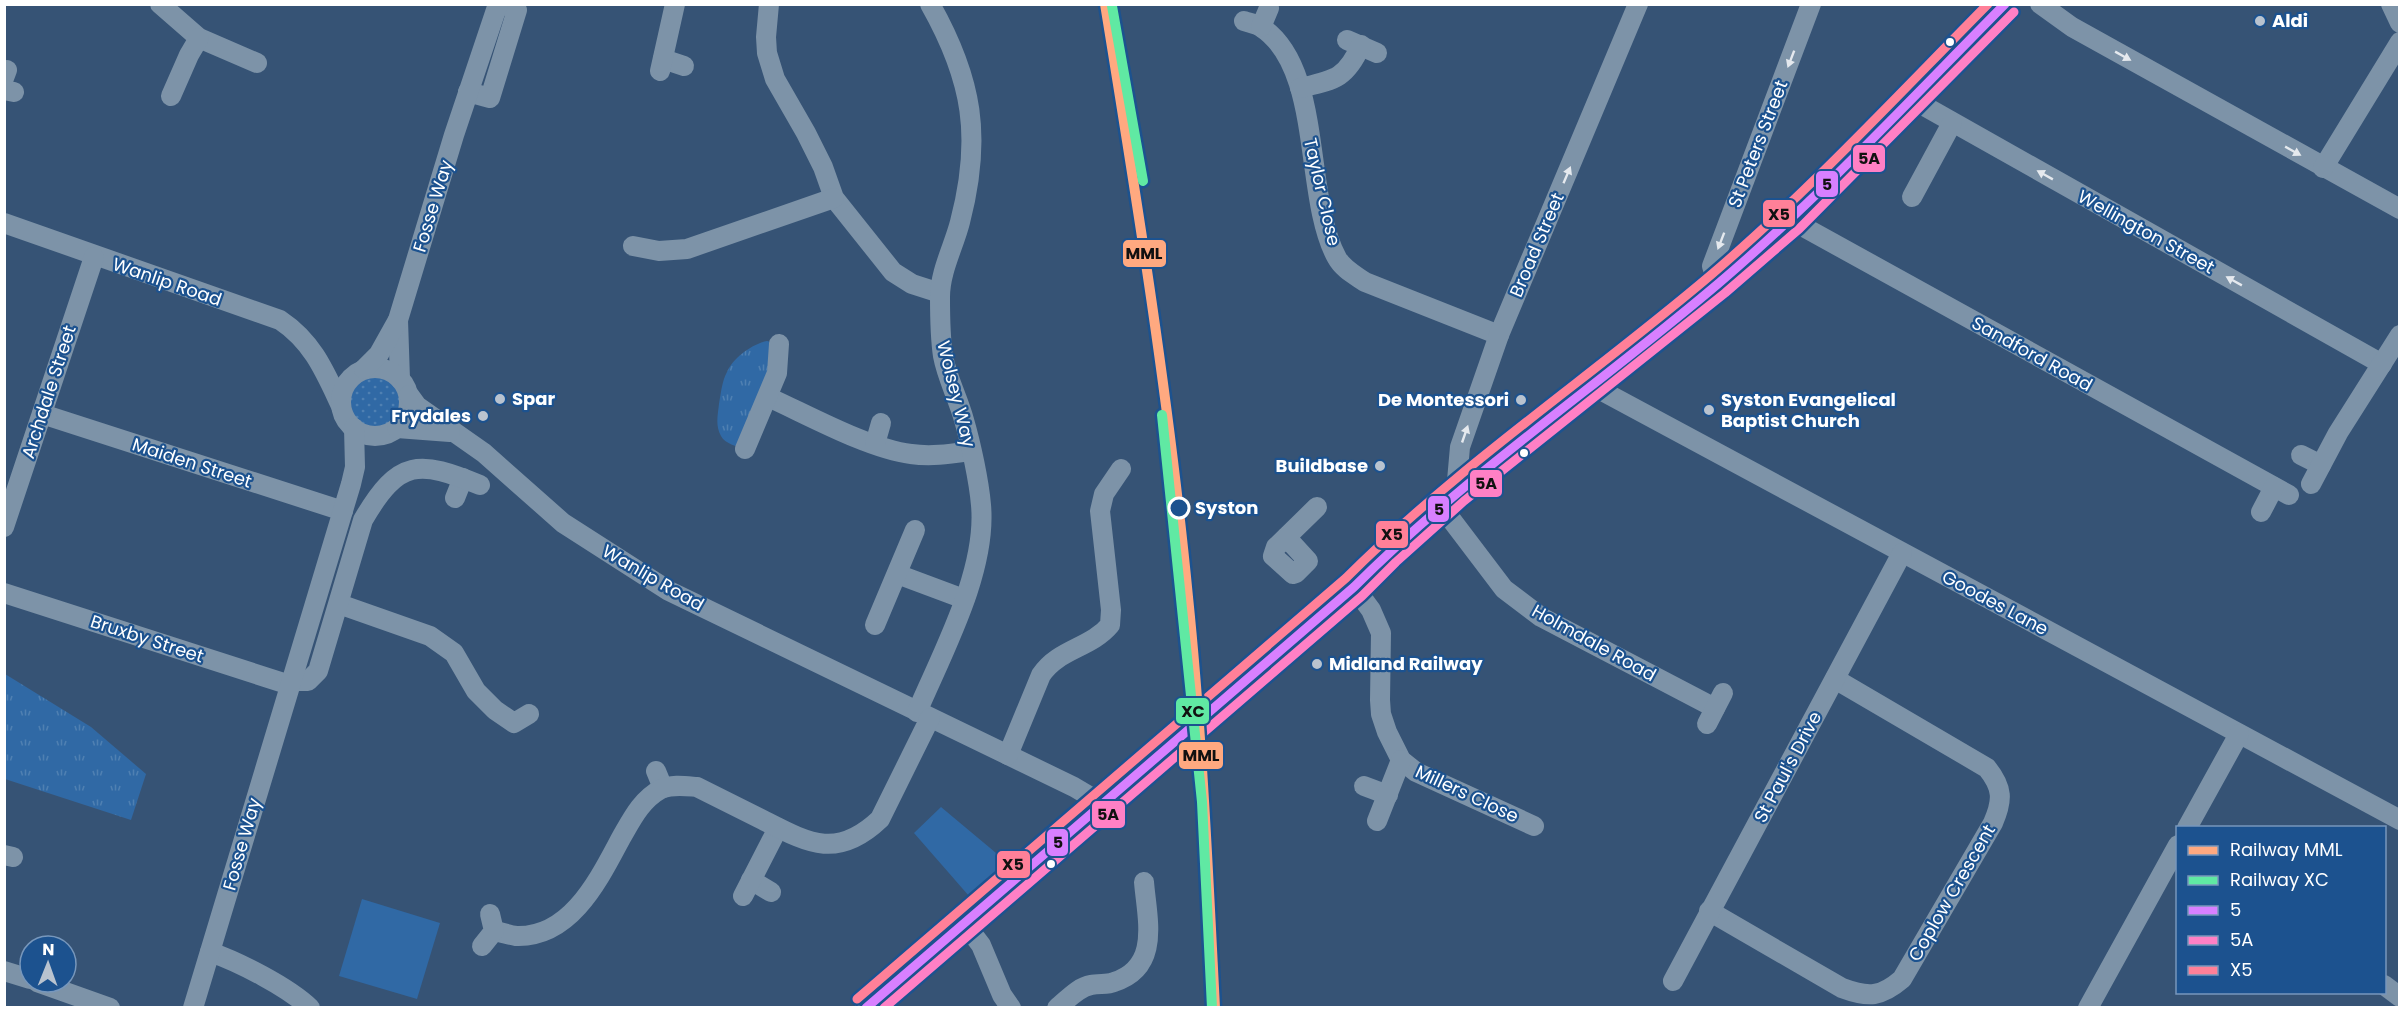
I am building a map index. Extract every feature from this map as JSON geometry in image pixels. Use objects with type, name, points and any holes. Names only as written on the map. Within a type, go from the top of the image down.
[{"type":"street","points":[[160,4],[199,38],[257,63]]},
{"type":"street","name":"Fosse Way","points":[[398,320],[468,92],[500,4]]},
{"type":"street","points":[[675,4],[662,65],[684,66]]},
{"type":"street","name":"Wolsey Way","points":[[489,930],[514,936],[542,933],[555,926],[583,902],[599,880],[645,800],[660,779],[679,785],[697,787],[805,841],[826,844],[855,837],[880,819],[924,715],[976,563],[981,506],[964,420],[943,355],[940,292],[969,186],[973,153],[973,124],[955,55],[930,4]]},
{"type":"street","name":"Broad Street","points":[[1456,492],[1460,447],[1499,335],[1638,4]]},
{"type":"street","name":"St Peters Street","points":[[1718,284],[1712,266],[1811,4]]},
{"type":"street","points":[[865,1008],[1354,588],[1388,553],[1456,492],[1718,284],[1791,220],[2006,4]]},
{"type":"street","points":[[2040,4],[2072,27],[2400,209]]},
{"type":"street","points":[[2391,4],[2400,23]]},
{"type":"street","points":[[762,6],[767,54],[775,79],[811,142],[834,198],[893,272],[912,284],[940,292]]},
{"type":"street","name":"Taylor Close","points":[[1269,8],[1252,24],[1278,42],[1291,62],[1300,88],[1324,218],[1330,242],[1338,260],[1348,271],[1365,282],[1499,335]]},
{"type":"street","points":[[171,96],[199,38]]},
{"type":"street","points":[[2323,168],[2400,42]]},
{"type":"street","points":[[1300,88],[1339,77],[1353,63],[1362,46]]},
{"type":"street","name":"Wellington Street","points":[[1910,98],[2382,364]]},
{"type":"street","points":[[1912,197],[1952,123]]},
{"type":"street","points":[[628,245],[659,251],[687,249],[834,198]]},
{"type":"street","name":"Sandford Road","points":[[1791,220],[2281,491],[2261,513]]},
{"type":"street","name":"Wanlip Road","points":[[4,223],[94,257],[280,320],[297,332],[318,358],[341,406]]},
{"type":"street","name":"Archdale Street","points":[[4,527],[94,257]]},
{"type":"street","points":[[398,320],[379,354],[348,381],[342,393],[341,406],[345,418],[354,428],[371,435],[389,431],[453,432]]},
{"type":"street","points":[[389,431],[407,413],[398,320]]},
{"type":"street","points":[[2311,484],[2338,433],[2400,335]]},
{"type":"street","points":[[745,448],[777,373],[778,341]]},
{"type":"street","name":"Wanlip Road","points":[[318,358],[337,369],[361,371]]},
{"type":"street","points":[[361,371],[384,369],[404,387]]},
{"type":"street","name":"Goodes Lane","points":[[1591,385],[2400,820]]},
{"type":"street","name":"Wanlip Road","points":[[404,387],[417,406],[484,453],[563,524],[669,591],[1074,787],[1101,803]]},
{"type":"street","points":[[768,397],[875,444],[909,454],[941,456],[970,451]]},
{"type":"street","name":"Maiden Street","points":[[42,414],[343,511]]},
{"type":"street","points":[[875,444],[881,423]]},
{"type":"street","name":"Fosse Way","points":[[193,1008],[343,511],[355,467],[354,428]]},
{"type":"street","name":"Fosse Way","points":[[355,467],[389,431]]},
{"type":"street","points":[[2301,455],[2321,465]]},
{"type":"street","points":[[290,683],[308,681],[318,671],[363,520],[374,501],[388,485],[402,472],[415,468],[439,470],[472,482],[455,498]]},
{"type":"street","points":[[1008,755],[1041,675],[1047,666],[1057,657],[1095,639],[1110,625],[1111,610],[1100,511],[1104,494],[1121,469]]},
{"type":"street","name":"Holmdale Road","points":[[1441,506],[1504,589],[1541,617],[1715,708]]},
{"type":"street","points":[[1286,537],[1317,507]]},
{"type":"street","points":[[875,625],[915,530]]},
{"type":"street","name":"St Paul's Drive","points":[[1673,981],[1902,553]]},
{"type":"street","points":[[897,574],[964,599]]},
{"type":"street","name":"Millers Close","points":[[1354,588],[1371,610],[1381,633],[1381,714],[1401,760],[1416,772],[1534,826]]},
{"type":"street","name":"Bruxby Street","points":[[4,593],[290,683]]},
{"type":"street","points":[[339,604],[430,636],[454,653],[476,691],[495,710],[520,725]]},
{"type":"street","name":"Coplow Crescent","points":[[1709,911],[1842,988],[1860,995],[1882,994],[1902,978],[1993,823],[2000,807],[2000,793],[1997,780],[1987,768],[1835,679]]},
{"type":"street","points":[[2188,826],[2239,734]]},
{"type":"street","name":"Millers Close","points":[[1377,821],[1401,760]]},
{"type":"street","points":[[1364,786],[1388,795]]},
{"type":"street","points":[[771,892],[747,888],[778,828]]},
{"type":"street","points":[[2088,1008],[2176,849]]},
{"type":"street","points":[[1056,1008],[1088,985],[1118,981],[1142,963],[1149,942],[1139,895]]},
{"type":"street","points":[[965,924],[981,945],[1002,995],[1011,1008]]},
{"type":"street","points":[[210,952],[224,957],[299,997],[310,1008]]},
{"type":"street","points":[[2386,986],[2400,997]]},
{"type":"street","points":[[71,994],[110,1008]]},
{"type":"green space","points":[[767,341],[779,344],[745,449],[725,441],[719,432],[717,424],[722,387],[725,376],[738,357],[755,345]]},
{"type":"green space","points":[[375,375],[385,377],[394,383],[400,392],[402,402],[400,412],[394,421],[385,427],[375,429],[365,427],[356,421],[350,412],[348,402],[350,392],[356,383],[365,377]]},
{"type":"green space","points":[[5,674],[91,727],[146,774],[131,820],[5,779]]},
{"type":"green space","points":[[941,807],[1008,863],[969,896],[914,833]]},
{"type":"green space","points":[[362,899],[440,923],[417,999],[339,976]]},
{"type":"rail line","name":"MML","points":[[1105,4],[1172,449],[1193,648],[1201,751],[1215,1008]]},
{"type":"rail line","name":"XC","points":[[1112,6],[1143,181]]},
{"type":"rail line","name":"XC","points":[[1162,415],[1202,802],[1212,1008]]},
{"type":"transit line","name":"X5","points":[[857,999],[1346,578],[1434,497],[1712,274],[1818,176],[1988,4]]},
{"type":"transit line","name":"5","points":[[866,1008],[1354,587],[1442,506],[1719,283],[1865,147],[2005,4]]},
{"type":"transit line","name":"5A","points":[[884,1008],[1362,596],[1464,501],[1725,293],[1799,229],[2014,12]]},
{"type":"place","name":"Aldi","points":[[2260,21]]},
{"type":"place","name":"Spar","points":[[500,399]]},
{"type":"place","name":"De Montessori","points":[[1521,400]]},
{"type":"place","name":"Syston Evangelical Baptist Church","points":[[1709,410]]},
{"type":"place","name":"Frydales","points":[[483,416]]},
{"type":"place","name":"Buildbase","points":[[1380,466]]},
{"type":"place","name":"Syston","points":[[1179,508]]},
{"type":"place","name":"Midland Railway","points":[[1317,664]]}]
